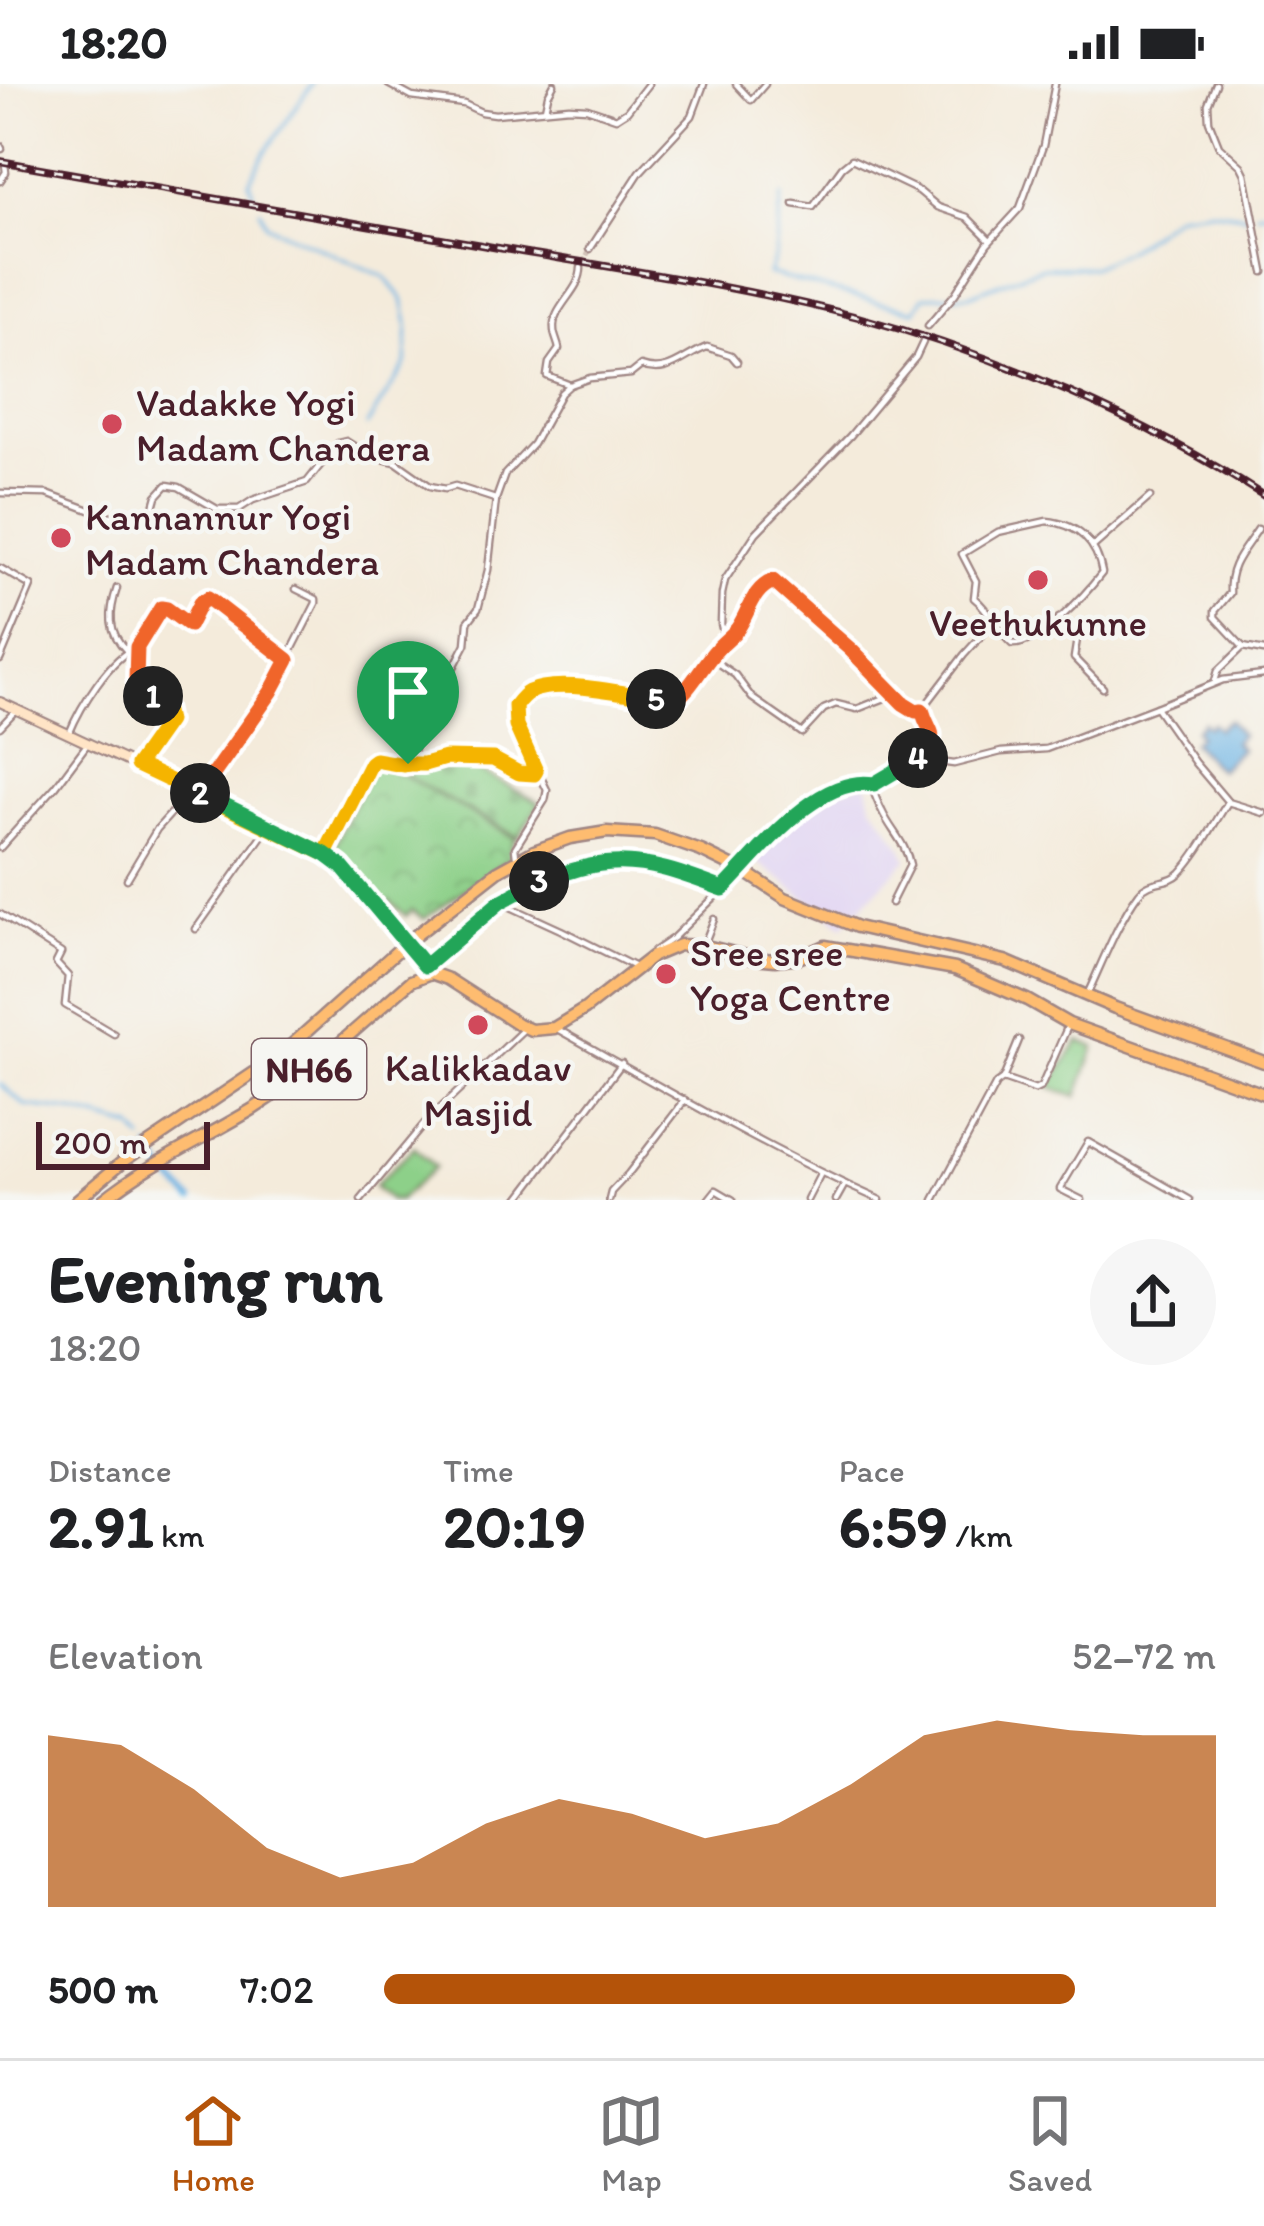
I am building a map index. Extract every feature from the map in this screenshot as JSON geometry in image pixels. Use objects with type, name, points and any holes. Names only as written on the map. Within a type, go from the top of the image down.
[{"type":"highway","name":"NH66","points":[[77,1200],[126,1159],[279,1056],[406,943],[498,871],[570,838],[607,832],[655,835],[701,851],[785,898],[857,927],[1005,962],[1264,1062]]},
{"type":"highway","points":[[428,970],[525,1028],[544,1030],[585,1009],[652,956],[679,945],[775,961],[801,957],[825,946],[906,958],[955,969],[1069,1024],[1264,1094]]},
{"type":"highway","name":"NH66","points":[[103,1200],[143,1171],[254,1108],[428,970]]},
{"type":"main road","points":[[0,702],[325,854],[341,866],[428,970]]},
{"type":"street","points":[[388,84],[412,97],[464,104],[486,113],[587,108],[616,118],[648,84]]},
{"type":"street","points":[[545,109],[554,84]]},
{"type":"street","points":[[590,249],[640,172],[692,116],[704,84]]},
{"type":"street","points":[[736,84],[751,100],[765,84]]},
{"type":"street","points":[[928,326],[990,240],[1020,208],[1043,146],[1054,84]]},
{"type":"street","points":[[1216,84],[1208,104],[1209,121],[1219,146],[1245,174],[1264,272]]},
{"type":"street","points":[[794,204],[813,207],[852,160],[958,212],[990,240]]},
{"type":"street","points":[[0,181],[5,164]]},
{"type":"street","points":[[569,386],[547,371],[559,349],[554,321],[582,277],[581,268]]},
{"type":"street","points":[[725,641],[725,580],[756,532],[850,436],[916,357],[923,342]]},
{"type":"street","points":[[408,764],[466,644],[468,622],[478,609],[496,499],[505,473],[533,444],[562,393],[590,378],[632,374],[640,366],[674,365],[706,347],[737,362]]},
{"type":"street","points":[[0,493],[47,494],[103,515],[150,521],[167,485],[217,509],[239,508],[307,482],[338,443],[346,441],[370,456],[396,462],[430,486],[455,486],[496,499]]},
{"type":"street","points":[[1094,546],[1150,497]]},
{"type":"street","points":[[1047,521],[1073,527],[1094,546],[1102,573],[1059,617],[1023,644],[1008,640],[987,607],[974,598],[976,581],[963,558],[964,550],[998,532],[1047,521]]},
{"type":"street","points":[[1258,529],[1236,557],[1229,577],[1230,593],[1215,617],[1243,647],[1264,651]]},
{"type":"street","points":[[0,568],[31,586],[0,660]]},
{"type":"street","points":[[516,860],[515,848],[545,800],[545,782],[516,726],[515,706],[526,692],[607,689],[672,702],[738,628],[763,586],[773,581],[910,708],[922,710]]},
{"type":"street","points":[[117,588],[110,619],[127,651]]},
{"type":"street","points":[[127,879],[157,829],[196,792],[271,692],[316,603],[311,595],[296,590]]},
{"type":"street","points":[[137,765],[168,721],[165,707],[136,680],[137,647],[158,609],[167,609],[189,625],[200,603],[208,598],[288,660]]},
{"type":"street","points":[[1059,617],[1077,639],[1074,658],[1103,688]]},
{"type":"street","points":[[922,710],[994,622]]},
{"type":"street","points":[[69,734],[77,713],[116,661],[137,647]]},
{"type":"street","points":[[1214,683],[1218,671],[1243,647]]},
{"type":"street","points":[[710,658],[735,675],[752,698],[802,734],[824,709],[836,704],[857,709],[896,694]]},
{"type":"street","points":[[917,759],[954,764],[1001,752],[1046,749],[1214,683],[1264,675]]},
{"type":"street","points":[[1156,707],[1228,802],[1263,810]]},
{"type":"street","points":[[0,727],[16,710]]},
{"type":"street","points":[[652,956],[820,797],[862,782],[874,784],[917,759],[933,730],[922,710]]},
{"type":"street","points":[[0,848],[88,743]]},
{"type":"street","points":[[325,854],[375,760],[404,765],[445,758],[493,759],[519,773],[536,771]]},
{"type":"street","points":[[870,783],[909,858],[890,904]]},
{"type":"street","points":[[1087,995],[1139,894],[1182,870],[1228,802]]},
{"type":"street","points":[[196,929],[269,826]]},
{"type":"street","points":[[428,970],[500,902],[529,884],[589,866],[616,862],[676,871],[723,889]]},
{"type":"street","points":[[500,902],[637,968]]},
{"type":"street","points":[[0,914],[61,953],[56,963],[68,976],[65,1005],[114,1034]]},
{"type":"street","points":[[706,946],[714,919]]},
{"type":"street","points":[[1003,1079],[1035,1090],[1041,1087],[1069,1024]]},
{"type":"street","points":[[361,1200],[425,1123],[525,1028]]},
{"type":"street","points":[[554,1028],[821,1173],[880,1200]]},
{"type":"street","points":[[934,1200],[995,1084],[1003,1079],[1019,1040]]},
{"type":"street","points":[[518,1200],[622,1063]]},
{"type":"street","points":[[609,1200],[685,1100]]},
{"type":"street","points":[[1054,1200],[1088,1142],[1190,1200]]},
{"type":"street","points":[[807,1200],[821,1173]]},
{"type":"street","points":[[836,1200],[844,1184]]},
{"type":"street","points":[[707,1200],[716,1190],[734,1200]]},
{"type":"street","points":[[1060,1190],[1082,1200]]},
{"type":"shaded area","points":[[868,785],[872,804],[907,859],[843,926],[755,860],[809,806],[832,792]]},
{"type":"green space","points":[[373,764],[393,769],[515,838],[511,857],[424,919],[412,910],[406,916],[390,901],[385,904],[332,850]]},
{"type":"green space","points":[[474,768],[540,803],[518,837],[407,778],[408,769]]},
{"type":"green space","points":[[1079,1041],[1095,1047],[1077,1097],[1049,1087]]},
{"type":"green space","points":[[414,1147],[435,1167],[399,1200],[390,1200],[374,1186]]},
{"type":"water","points":[[1228,720],[1241,735],[1234,742],[1241,749],[1219,770],[1192,742],[1203,722],[1218,729]]},
{"type":"waterway","points":[[253,193],[249,182],[264,154],[312,84]]},
{"type":"waterway","points":[[782,196],[768,274],[915,311],[924,296],[969,295],[1043,267],[1092,267],[1128,250],[1177,214],[1209,210],[1246,215]]},
{"type":"waterway","points":[[260,210],[267,225],[385,277],[403,299],[408,324],[406,364],[367,425]]},
{"type":"waterway","points":[[1257,213],[1264,211]]},
{"type":"waterway","points":[[0,1084],[26,1106],[71,1111],[133,1128],[143,1140]]},
{"type":"waterway","points":[[151,1149],[162,1169],[192,1200]]},
{"type":"tunnel","points":[[581,268],[590,249]]},
{"type":"railway","points":[[0,161],[685,280],[858,317],[962,350],[1068,392],[1170,441],[1264,496]]},
{"type":"place","name":"Vadakke Yogi Madam Chandera","points":[[112,424]]},
{"type":"place","name":"Kannannur Yogi Madam Chandera","points":[[61,538]]},
{"type":"place","name":"Veethukunne","points":[[1038,580]]},
{"type":"place","name":"Sree sree Yoga Centre","points":[[666,974]]},
{"type":"place","name":"Kalikkadav Masjid","points":[[478,1025]]},
{"type":"route","points":[[408,764],[371,763],[325,854],[137,765],[168,721],[165,707],[136,680],[137,647],[158,609],[167,609],[189,625],[200,603],[208,598],[288,660],[200,794],[325,854],[341,866],[425,966],[500,902],[529,884],[589,866],[616,862],[676,871],[723,889],[820,797],[862,782],[874,784],[917,759],[933,730],[922,710],[903,703],[851,650],[770,581],[747,608],[738,628],[672,702],[607,689],[526,692],[515,706],[516,726],[534,774],[519,773],[493,759],[445,758],[408,764]]}]
